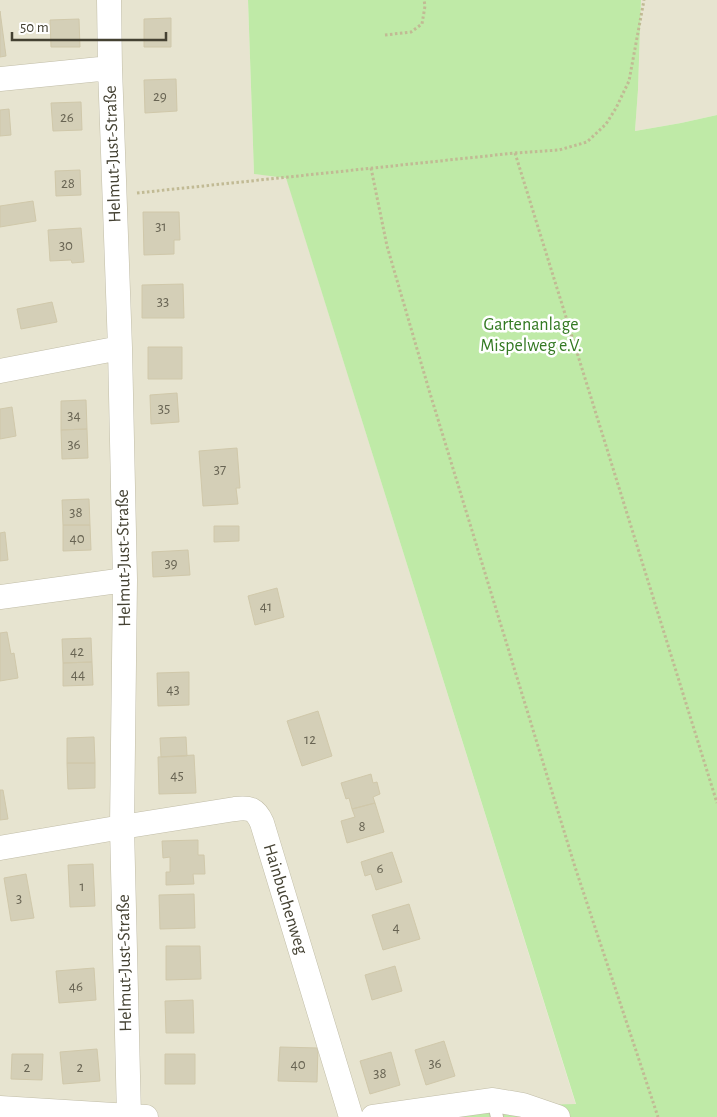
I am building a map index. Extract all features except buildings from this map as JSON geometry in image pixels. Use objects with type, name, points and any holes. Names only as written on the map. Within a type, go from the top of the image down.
[{"type":"street","name":"Helmut-Just-Straße","points":[[109,0],[126,580],[122,827],[128,1117]]},
{"type":"street","points":[[0,79],[110,68]]},
{"type":"street","points":[[0,371],[120,348]]},
{"type":"street","points":[[0,597],[126,580]]},
{"type":"street","name":"Hainbuchenweg","points":[[0,848],[245,808],[254,810],[262,823],[351,1117]]},
{"type":"street","points":[[373,1117],[495,1108],[523,1104],[558,1117]]},
{"type":"street","points":[[0,1108],[146,1117]]},
{"type":"path","points":[[385,35],[412,32],[422,24],[424,0]]},
{"type":"path","points":[[114,195],[559,150],[587,142],[606,124],[629,81],[644,0]]},
{"type":"path","points":[[515,153],[717,803]]},
{"type":"path","points":[[371,168],[388,246],[429,390],[575,867],[658,1117]]},
{"type":"shaded area","points":[[0,0],[248,0],[254,174],[286,177],[576,1105],[503,1106],[443,1117],[0,1117]]},
{"type":"shaded area","points":[[641,0],[717,0],[717,115],[635,131]]},
{"type":"green space","name":"Gartenanlage Mispelweg e.V.","points":[[248,0],[641,0],[635,131],[717,115],[717,1117],[443,1117],[503,1106],[576,1104],[286,178],[254,174]]}]
